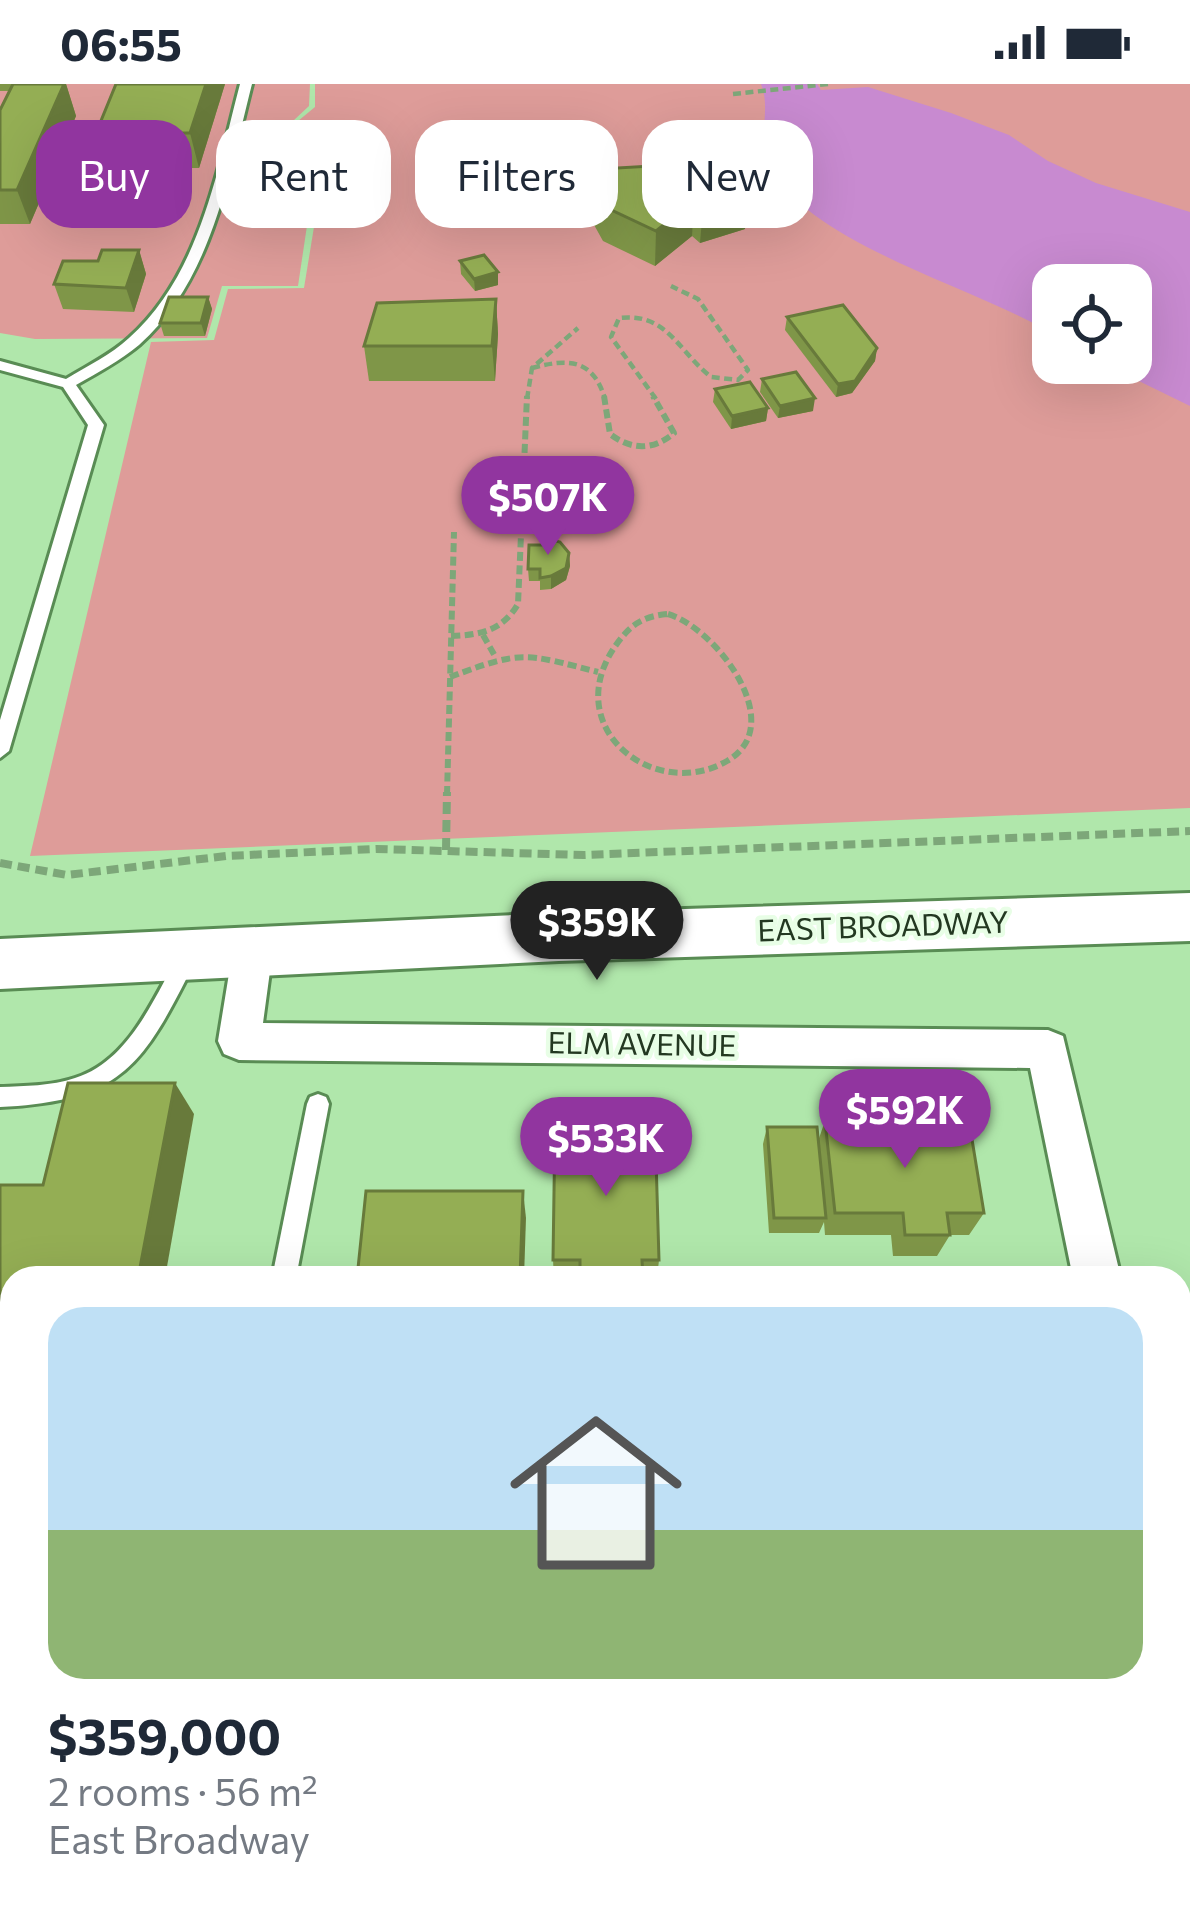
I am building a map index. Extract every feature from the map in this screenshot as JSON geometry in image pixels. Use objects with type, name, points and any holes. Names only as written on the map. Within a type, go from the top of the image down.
[{"type":"main road","name":"EAST BROADWAY","points":[[0,964],[254,950],[1190,917]]},
{"type":"street","name":"ELM AVENUE","points":[[254,950],[239,1041],[1048,1049],[1094,1266]]},
{"type":"lane","points":[[68,384],[136,340],[167,304],[203,244],[247,84]]},
{"type":"lane","points":[[0,365],[68,384],[96,424],[0,751]]},
{"type":"lane","points":[[0,1096],[53,1096],[100,1081],[130,1057],[190,953]]},
{"type":"lane","points":[[286,1266],[318,1104]]},
{"type":"path","points":[[733,94],[828,84]]},
{"type":"path","points":[[532,368],[564,361],[594,369],[602,378],[610,434],[616,441],[645,447],[668,440],[674,434],[669,418],[611,337],[619,318],[643,315],[660,320],[711,377],[738,380],[748,370],[698,298],[671,286]]},
{"type":"path","points":[[452,636],[483,635],[511,618],[518,604],[528,378],[532,368],[578,328]]},
{"type":"path","points":[[446,850],[454,532]]},
{"type":"path","points":[[656,614],[682,616],[701,631],[750,698],[754,724],[750,736],[721,765],[686,772],[652,768],[627,754],[604,726],[598,672],[628,627],[656,614]]},
{"type":"path","points":[[483,635],[496,658]]},
{"type":"path","points":[[450,677],[470,673],[496,658],[532,655],[598,672]]},
{"type":"path","points":[[0,863],[67,875],[226,856],[446,850],[584,855],[1190,832]]},
{"type":"shaded area","points":[[0,84],[310,84],[309,106],[294,120],[216,120],[216,228],[307,228],[298,286],[222,286],[207,338],[35,339],[0,333]]},
{"type":"shaded area","points":[[315,84],[1190,84],[1190,808],[30,856],[151,342],[214,340],[228,289],[304,288],[314,228],[391,228],[391,120],[299,120],[315,107]]},
{"type":"shaded area","points":[[761,84],[817,84],[821,90],[868,87],[1009,135],[1048,161],[1096,183],[1190,212],[1190,406],[1145,384],[1152,384],[1152,264],[1032,264],[1032,323],[857,242],[813,213],[813,120],[764,120]]},
{"type":"building","points":[[13,84],[64,84],[48,120],[36,120],[36,147],[17,190],[0,190],[0,110]]},
{"type":"building","points":[[116,84],[206,84],[192,127],[192,120],[101,120]]},
{"type":"building","points":[[642,167],[642,224],[618,213],[618,168]]},
{"type":"building","points":[[102,250],[139,250],[126,288],[54,284],[63,261],[98,261]]},
{"type":"building","points":[[484,255],[498,272],[474,279],[460,261]]},
{"type":"building","points":[[169,297],[208,297],[201,323],[160,323]]},
{"type":"building","points":[[496,299],[492,346],[364,346],[377,303]]},
{"type":"building","points":[[843,305],[877,348],[855,381],[838,384],[787,317]]},
{"type":"building","points":[[796,372],[815,398],[780,406],[762,379]]},
{"type":"building","points":[[750,382],[768,408],[732,416],[715,389]]},
{"type":"building","points":[[543,538],[560,542],[569,553],[566,568],[540,578],[540,569],[528,569],[529,545],[542,545]]},
{"type":"building","points":[[68,1083],[175,1083],[140,1266],[0,1266],[0,1185],[43,1185]]},
{"type":"building","points":[[825,1121],[969,1121],[984,1213],[947,1213],[950,1235],[905,1235],[903,1213],[835,1213]]},
{"type":"building","points":[[555,1125],[655,1125],[659,1260],[642,1260],[642,1266],[580,1266],[580,1260],[553,1260]]},
{"type":"building","points":[[767,1127],[817,1127],[826,1218],[774,1218]]},
{"type":"building","points":[[366,1191],[523,1191],[520,1266],[358,1266]]}]
